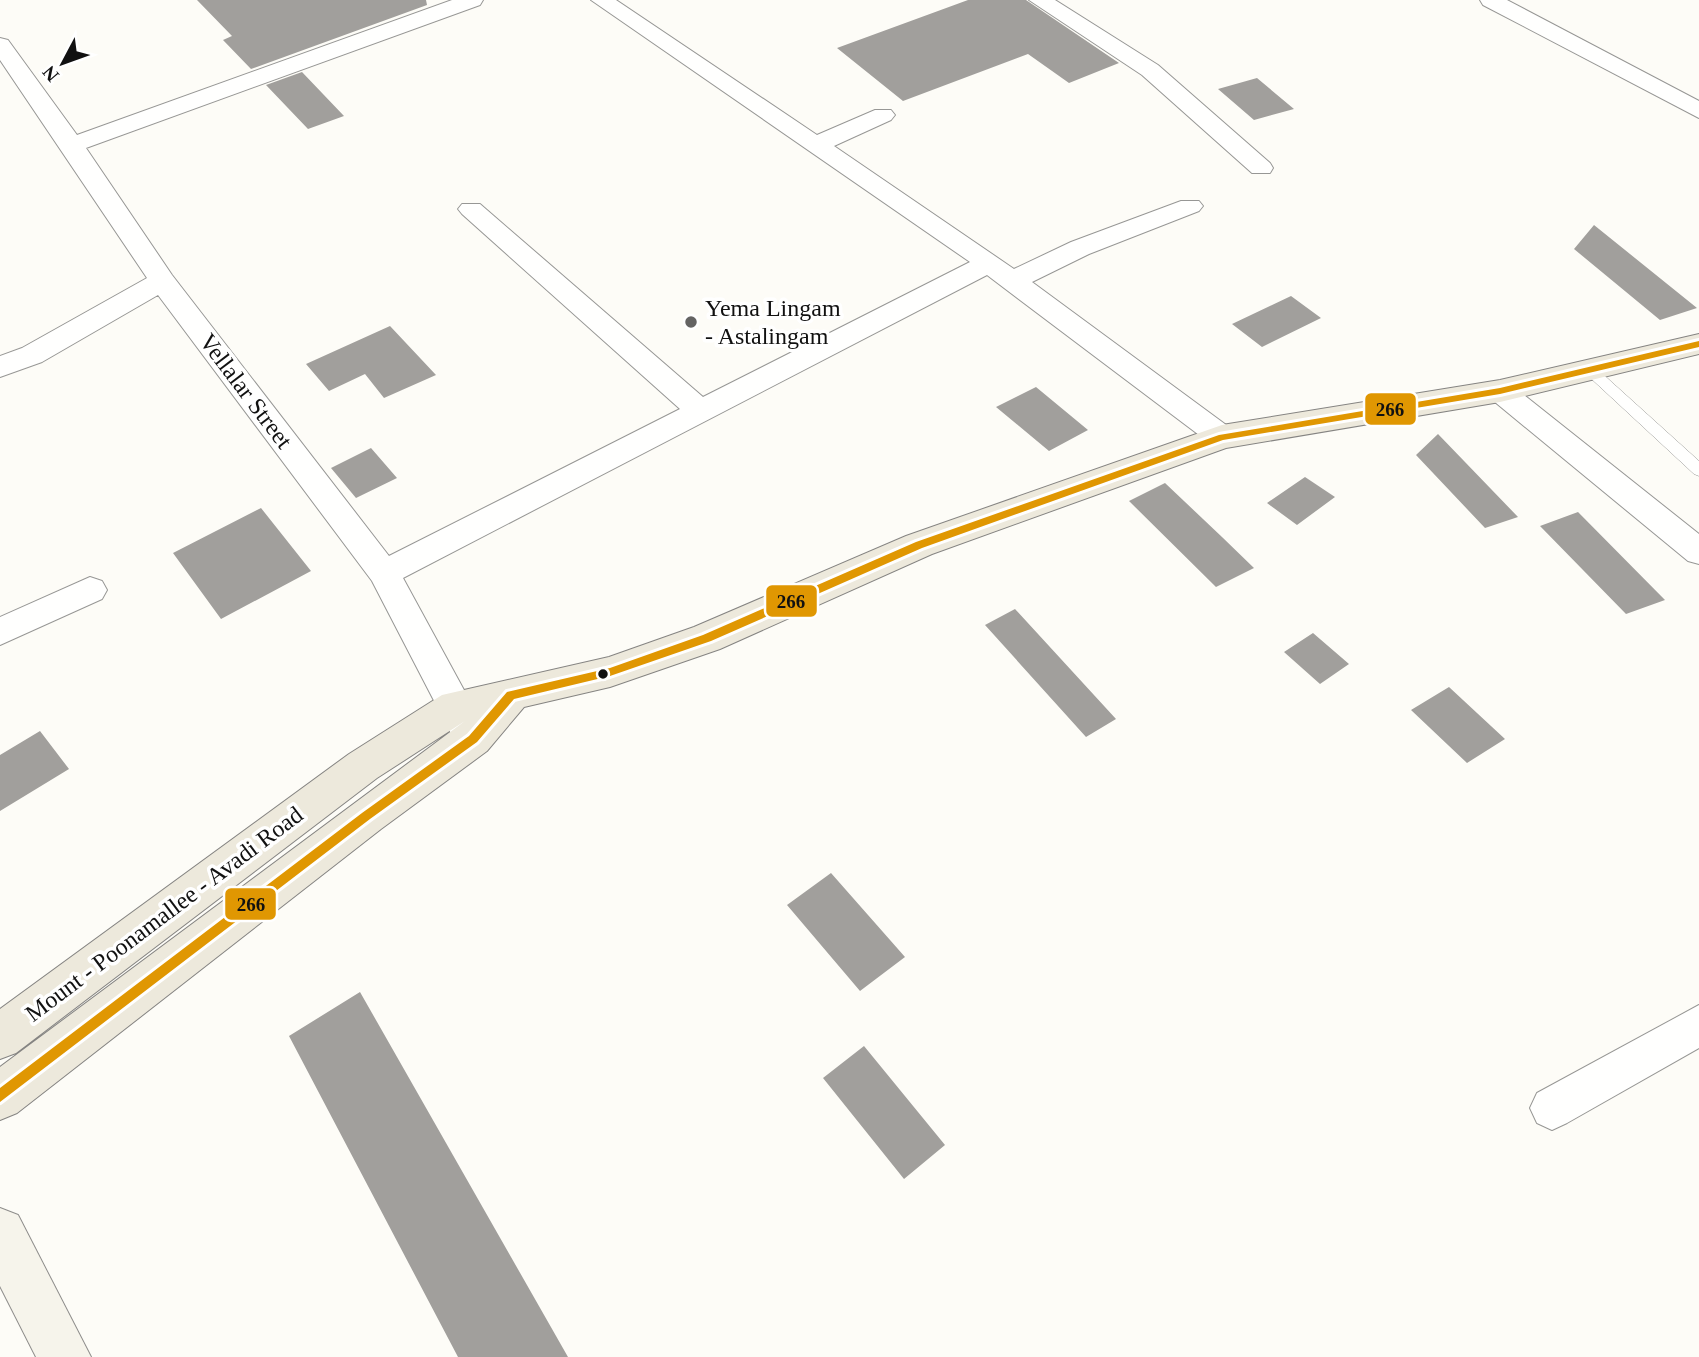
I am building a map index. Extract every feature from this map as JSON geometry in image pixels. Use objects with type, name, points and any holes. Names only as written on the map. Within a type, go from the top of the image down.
[{"type":"main road","name":"Mount - Poonamallee - Avadi Road","points":[[0,1037],[363,765],[464,722],[511,695],[610,672],[707,638],[919,545],[1222,437],[1500,391],[1699,344]]},
{"type":"main road","name":"Mount - Poonamallee - Avadi Road","points":[[0,1097],[366,816],[464,722]]},
{"type":"street","points":[[72,145],[472,0]]},
{"type":"street","points":[[602,0],[1001,271],[1222,437]]},
{"type":"street","points":[[1040,0],[1150,71],[1261,168]]},
{"type":"street","points":[[1491,0],[1699,111]]},
{"type":"street","name":"Vellalar Street","points":[[1,50],[72,145],[162,281],[384,573],[464,722]]},
{"type":"street","points":[[816,145],[883,114]]},
{"type":"street","points":[[384,573],[702,412],[1001,271],[1080,248],[1190,206]]},
{"type":"street","points":[[471,209],[702,412]]},
{"type":"street","points":[[0,366],[32,355],[162,281]]},
{"type":"street","points":[[1500,391],[1699,552]]},
{"type":"street","points":[[0,632],[90,590]]},
{"type":"street","points":[[1552,1108],[1699,1025]]},
{"type":"street","points":[[0,1233],[64,1357]]},
{"type":"lane","points":[[1590,370],[1699,470]]},
{"type":"building","points":[[197,0],[426,0],[427,5],[251,69],[223,40],[232,36]]},
{"type":"building","points":[[968,0],[1026,0],[1119,63],[1069,83],[1028,54],[903,101],[837,48]]},
{"type":"building","points":[[302,72],[344,116],[308,129],[266,85]]},
{"type":"building","points":[[1257,78],[1294,109],[1254,120],[1218,89]]},
{"type":"building","points":[[1594,225],[1697,308],[1660,320],[1574,249]]},
{"type":"building","points":[[1291,296],[1321,318],[1262,347],[1232,324]]},
{"type":"building","points":[[390,326],[436,375],[384,398],[365,374],[329,391],[306,364]]},
{"type":"building","points":[[1036,387],[1088,430],[1049,451],[996,407]]},
{"type":"building","points":[[1438,434],[1518,517],[1485,528],[1416,455]]},
{"type":"building","points":[[371,448],[397,478],[356,498],[331,468]]},
{"type":"building","points":[[1305,477],[1335,497],[1297,525],[1267,503]]},
{"type":"building","points":[[1165,483],[1254,568],[1216,587],[1129,501]]},
{"type":"building","points":[[261,508],[311,571],[221,619],[173,553]]},
{"type":"building","points":[[1578,512],[1665,600],[1626,614],[1540,526]]},
{"type":"building","points":[[1015,609],[1116,719],[1086,737],[985,625]]},
{"type":"building","points":[[1313,633],[1349,664],[1320,684],[1284,652]]},
{"type":"building","points":[[1449,687],[1505,739],[1467,763],[1411,710]]},
{"type":"building","points":[[40,731],[69,769],[0,811],[0,755]]},
{"type":"building","points":[[831,873],[905,957],[860,991],[787,905]]},
{"type":"building","points":[[360,992],[568,1357],[458,1357],[289,1036]]},
{"type":"building","points":[[864,1046],[945,1145],[904,1179],[823,1078]]},
{"type":"transit line","name":"266","points":[[0,1096],[366,816],[473,739],[511,695],[610,672],[707,638],[919,545],[1222,437],[1500,391],[1699,344]]},
{"type":"place","name":"Yema Lingam - Astalingam","points":[[691,322]]}]
